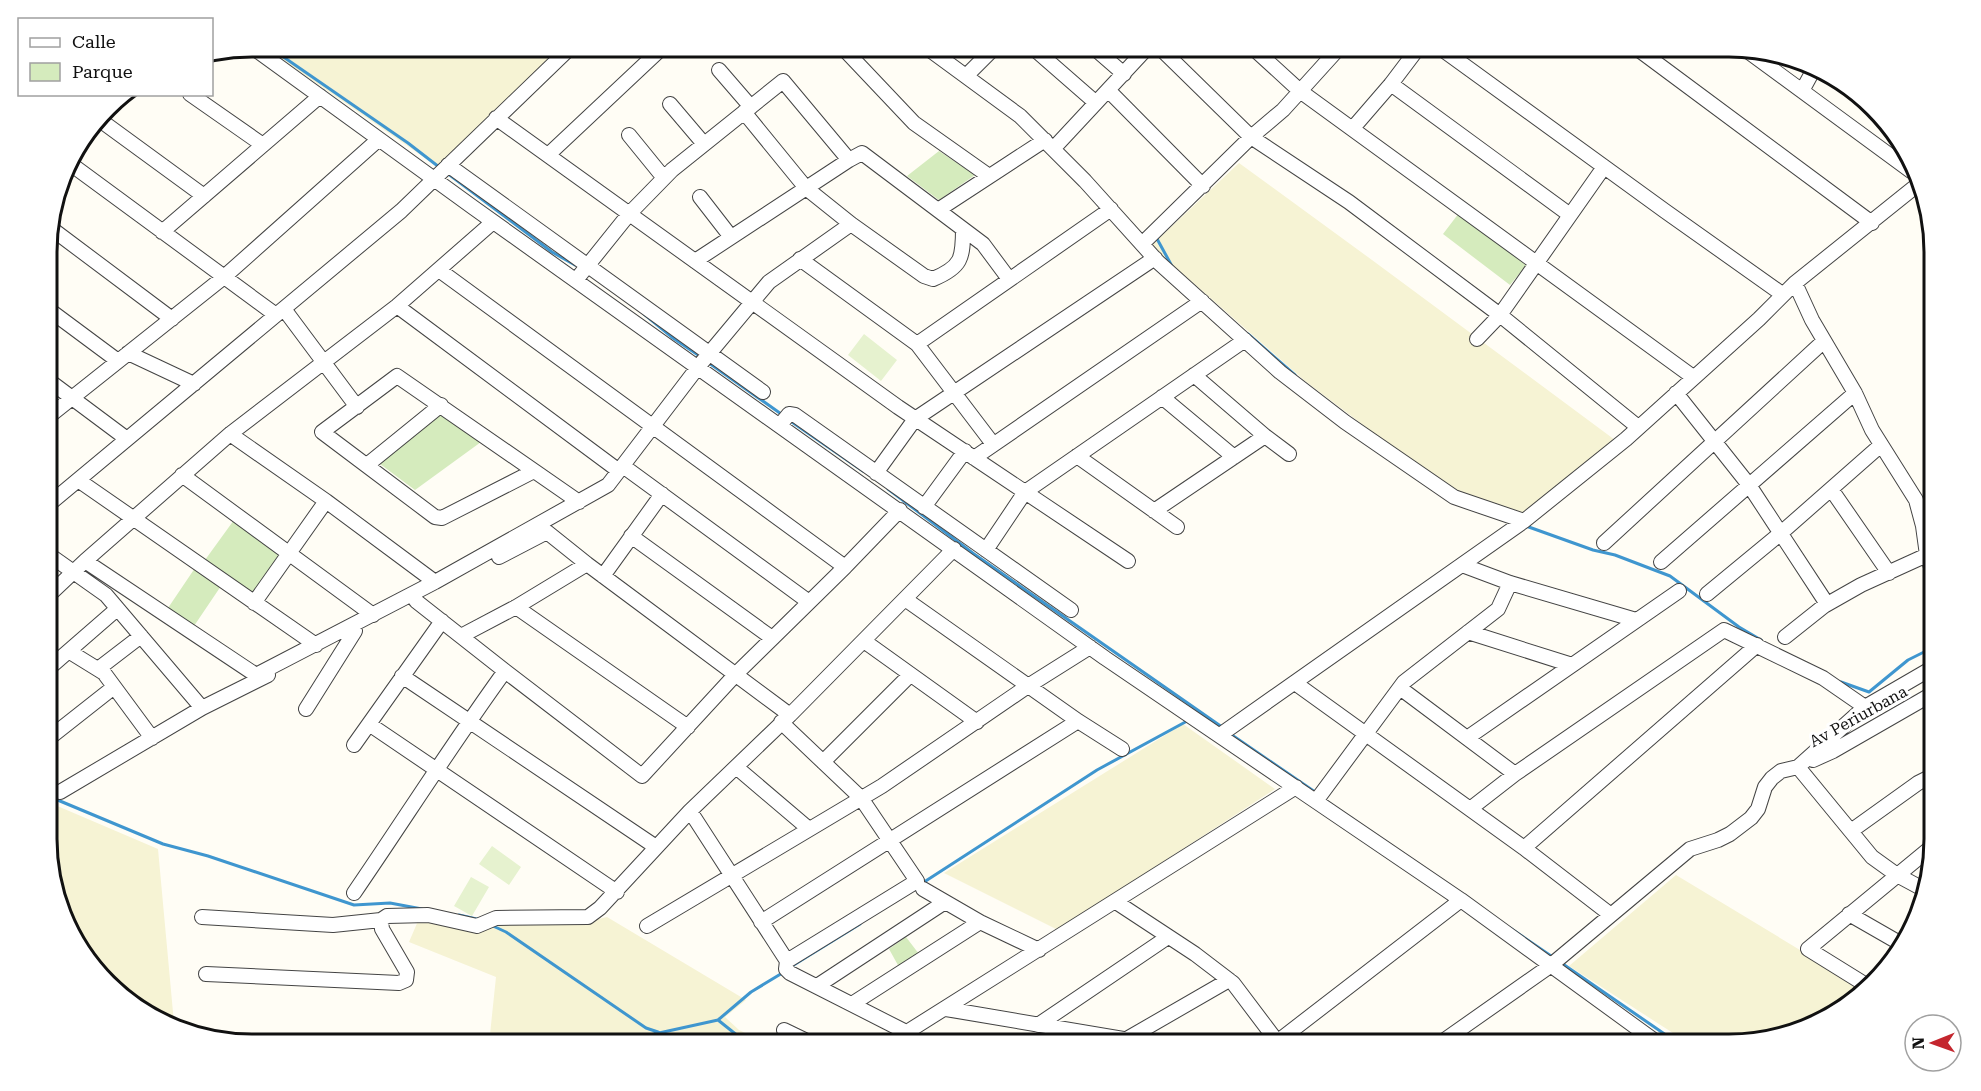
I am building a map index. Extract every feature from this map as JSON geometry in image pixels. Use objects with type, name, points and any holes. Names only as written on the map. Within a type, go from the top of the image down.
[{"type":"street","points":[[266,57],[493,222],[780,424],[1090,647],[1461,900],[1645,1034]]},
{"type":"street","points":[[57,498],[401,211],[559,57]]},
{"type":"street","points":[[548,156],[652,57]]},
{"type":"street","points":[[852,57],[914,123],[989,176]]},
{"type":"street","points":[[941,57],[1020,116],[1111,209],[1155,258],[1280,372],[1345,422],[1454,497],[1524,520]]},
{"type":"street","points":[[966,76],[984,57]]},
{"type":"street","points":[[1044,57],[1095,102]]},
{"type":"street","points":[[1105,57],[1124,74]]},
{"type":"street","points":[[938,210],[989,176],[1049,145],[1109,91],[1139,57]]},
{"type":"street","points":[[1170,57],[1251,137],[1349,202],[1500,315],[1638,427]]},
{"type":"street","points":[[1263,57],[1300,91],[1693,378]]},
{"type":"street","points":[[1142,244],[1251,137],[1283,110],[1330,57]]},
{"type":"street","points":[[1353,128],[1411,57]]},
{"type":"street","points":[[1454,57],[1782,294]]},
{"type":"street","points":[[1653,57],[1872,223]]},
{"type":"street","points":[[1760,60],[1904,166]]},
{"type":"street","points":[[719,70],[806,188],[851,224],[929,278],[938,277],[960,262],[963,229]]},
{"type":"street","points":[[1802,91],[1811,75]]},
{"type":"street","points":[[576,280],[629,214],[664,178],[783,81],[849,160]]},
{"type":"street","points":[[1391,84],[1570,215]]},
{"type":"street","points":[[1109,91],[1203,186]]},
{"type":"street","points":[[193,96],[263,145]]},
{"type":"street","points":[[162,232],[320,96]]},
{"type":"street","points":[[670,104],[704,144]]},
{"type":"street","points":[[496,118],[915,419],[1128,561]]},
{"type":"street","points":[[105,124],[204,196]]},
{"type":"street","points":[[629,135],[664,178]]},
{"type":"street","points":[[57,410],[224,277],[379,139]]},
{"type":"street","points":[[695,261],[862,153],[983,244],[1009,279]]},
{"type":"street","points":[[448,165],[763,392]]},
{"type":"street","points":[[1477,339],[1500,315],[1604,167]]},
{"type":"street","points":[[76,168],[224,277],[280,312],[324,362],[357,407]]},
{"type":"street","points":[[1220,735],[1524,520],[1638,427],[1760,320],[1782,294],[1913,188]]},
{"type":"street","points":[[700,197],[731,237]]},
{"type":"street","points":[[916,344],[1111,209]]},
{"type":"street","points":[[57,587],[230,434],[397,306],[493,222]]},
{"type":"street","points":[[85,561],[256,675],[435,582],[608,485],[698,367],[769,282],[851,224]]},
{"type":"street","points":[[58,234],[172,319]]},
{"type":"street","points":[[801,258],[916,344],[993,444]]},
{"type":"street","points":[[876,473],[915,419],[1155,258]]},
{"type":"street","points":[[439,270],[845,567]]},
{"type":"street","points":[[1795,283],[1881,445],[1916,500],[1924,533]]},
{"type":"street","points":[[416,601],[642,776],[772,638],[903,512],[919,503],[969,455],[993,444],[1202,302]]},
{"type":"street","points":[[397,306],[621,468],[662,494],[809,602]]},
{"type":"street","points":[[57,315],[123,357],[194,384]]},
{"type":"street","points":[[986,550],[1025,492],[1245,340]]},
{"type":"street","points":[[1604,543],[1824,340]]},
{"type":"street","points":[[1194,375],[1289,454]]},
{"type":"street","points":[[534,471],[442,518],[435,517],[322,432],[397,376],[579,502]]},
{"type":"street","points":[[57,387],[127,439]]},
{"type":"street","points":[[1676,393],[1749,485],[1827,604]]},
{"type":"street","points":[[1661,562],[1855,393]]},
{"type":"street","points":[[1162,397],[1234,457]]},
{"type":"street","points":[[367,465],[441,405]]},
{"type":"street","points":[[780,424],[789,414],[795,415],[1071,610]]},
{"type":"street","points":[[230,434],[326,501],[435,582]]},
{"type":"street","points":[[1154,510],[1265,436]]},
{"type":"street","points":[[1707,594],[1881,445]]},
{"type":"street","points":[[1077,456],[1177,527]]},
{"type":"street","points":[[182,475],[373,615]]},
{"type":"street","points":[[78,480],[316,645]]},
{"type":"street","points":[[1830,489],[1889,573]]},
{"type":"street","points":[[603,576],[662,494]]},
{"type":"street","points":[[254,603],[326,501]]},
{"type":"street","points":[[60,792],[202,708],[416,601],[547,532],[736,674],[785,718],[823,762],[861,798],[917,881],[787,961]]},
{"type":"street","points":[[631,536],[772,638]]},
{"type":"street","points":[[202,917],[333,925],[381,920],[387,916],[428,915],[477,926],[496,918],[588,917],[617,892],[690,811],[954,549]]},
{"type":"street","points":[[1785,637],[1827,604],[1861,585],[1924,556]]},
{"type":"street","points":[[57,560],[106,595],[202,708]]},
{"type":"street","points":[[461,636],[516,607],[587,564]]},
{"type":"street","points":[[1462,565],[1510,583],[1636,620]]},
{"type":"street","points":[[1316,801],[1404,682],[1498,609],[1510,583]]},
{"type":"street","points":[[1467,738],[1679,591]]},
{"type":"street","points":[[905,599],[1078,721],[1122,749]]},
{"type":"street","points":[[516,607],[688,727]]},
{"type":"street","points":[[57,662],[117,609]]},
{"type":"street","points":[[354,745],[442,621]]},
{"type":"street","points":[[1470,809],[1515,774],[1724,630],[1823,678],[1865,707]]},
{"type":"street","points":[[306,709],[355,631]]},
{"type":"street","points":[[1468,633],[1572,665]]},
{"type":"street","points":[[98,669],[141,636]]},
{"type":"street","points":[[864,640],[977,722]]},
{"type":"street","points":[[1524,848],[1757,645]]},
{"type":"street","points":[[647,926],[861,798],[1090,647]]},
{"type":"street","points":[[70,652],[98,669],[152,738]]},
{"type":"street","points":[[354,893],[505,671]]},
{"type":"street","name":"Av Periurbana","points":[[1797,768],[1865,707],[1924,673]]},
{"type":"street","points":[[823,762],[910,675]]},
{"type":"street","points":[[402,676],[656,847]]},
{"type":"street","points":[[1295,683],[1524,848],[1611,915]]},
{"type":"street","points":[[57,732],[114,687]]},
{"type":"street","points":[[1400,688],[1515,774]]},
{"type":"street","name":"Av Periurbana","points":[[1453,1034],[1550,966],[1690,849],[1730,834],[1750,818],[1758,808],[1765,787],[1781,771],[1797,768],[1833,750],[1924,699]]},
{"type":"street","points":[[761,922],[1078,721]]},
{"type":"street","points":[[369,724],[617,892]]},
{"type":"street","points":[[736,767],[809,829]]},
{"type":"street","points":[[1797,768],[1872,857],[1918,886]]},
{"type":"street","points":[[1851,831],[1924,780]]},
{"type":"street","points":[[905,1034],[1296,787]]},
{"type":"street","points":[[690,811],[787,961],[786,969],[908,1032]]},
{"type":"street","points":[[1861,982],[1808,949],[1924,853]]},
{"type":"street","points":[[923,890],[980,922],[1039,950]]},
{"type":"street","points":[[1286,1034],[1461,900]]},
{"type":"street","points":[[1116,902],[1195,954],[1229,980],[1269,1034]]},
{"type":"street","points":[[817,986],[945,903]]},
{"type":"street","points":[[1850,914],[1895,940]]},
{"type":"street","points":[[206,974],[399,983],[405,981],[407,972],[382,929],[381,920]]},
{"type":"street","points":[[852,1004],[980,922]]},
{"type":"street","points":[[1038,1025],[1168,937]]},
{"type":"street","points":[[1135,1034],[1229,980]]},
{"type":"street","points":[[946,1009],[1090,1034]]},
{"type":"street","points":[[784,1030],[792,1034]]},
{"type":"shaded area","points":[[278,57],[554,57],[438,167]]},
{"type":"shaded area","points":[[1239,163],[1615,440],[1524,514],[1459,495],[1387,443],[1305,381],[1151,246]]},
{"type":"shaded area","points":[[1183,724],[1275,789],[1058,930],[944,873]]},
{"type":"shaded area","points":[[57,806],[158,849],[173,1017],[144,1001],[124,986],[105,967],[83,936],[64,889],[59,864]]},
{"type":"shaded area","points":[[1676,875],[1858,985],[1815,1014],[1791,1024],[1741,1034],[1674,1034],[1569,966]]},
{"type":"shaded area","points":[[607,917],[746,1000],[725,1017],[739,1030],[747,1034],[490,1034],[496,977],[409,942],[418,921],[470,930],[501,922],[581,923]]},
{"type":"green space","points":[[939,151],[975,175],[939,200],[907,176]]},
{"type":"green space","points":[[1459,213],[1528,263],[1510,285],[1443,234]]},
{"type":"green space","points":[[864,334],[897,360],[881,381],[848,355]]},
{"type":"green space","points":[[440,414],[481,442],[415,490],[376,461]]},
{"type":"green space","points":[[234,520],[282,554],[253,594],[205,560]]},
{"type":"green space","points":[[195,568],[221,586],[194,626],[168,608]]},
{"type":"green space","points":[[492,846],[521,867],[509,885],[479,864]]},
{"type":"green space","points":[[471,877],[489,887],[472,916],[454,906]]},
{"type":"green space","points":[[906,937],[919,954],[899,967],[889,949]]},
{"type":"waterway","points":[[283,57],[439,167]]},
{"type":"waterway","points":[[447,173],[552,252],[575,265]]},
{"type":"waterway","points":[[1156,237],[1173,268]]},
{"type":"waterway","points":[[644,314],[701,357]]},
{"type":"waterway","points":[[1248,334],[1295,375]]},
{"type":"waterway","points":[[709,363],[784,416]]},
{"type":"waterway","points":[[789,420],[863,471]]},
{"type":"waterway","points":[[888,489],[974,554],[1222,727]]},
{"type":"waterway","points":[[1526,526],[1670,576],[1739,627],[1761,640]]},
{"type":"waterway","points":[[1841,682],[1869,692],[1908,660],[1924,652]]},
{"type":"waterway","points":[[921,884],[1097,770],[1189,720]]},
{"type":"waterway","points":[[1229,733],[1318,794]]},
{"type":"waterway","points":[[57,800],[163,844],[208,856],[354,905],[390,903],[422,909]]},
{"type":"waterway","points":[[459,915],[481,920]]},
{"type":"waterway","points":[[792,966],[860,924]]},
{"type":"waterway","points":[[493,926],[506,932],[646,1028],[658,1032]]},
{"type":"waterway","points":[[1510,928],[1554,958]]},
{"type":"waterway","points":[[1560,962],[1664,1034]]},
{"type":"waterway","points":[[654,1034],[718,1020],[751,992],[784,972]]},
{"type":"waterway","points":[[718,1020],[736,1034]]}]
